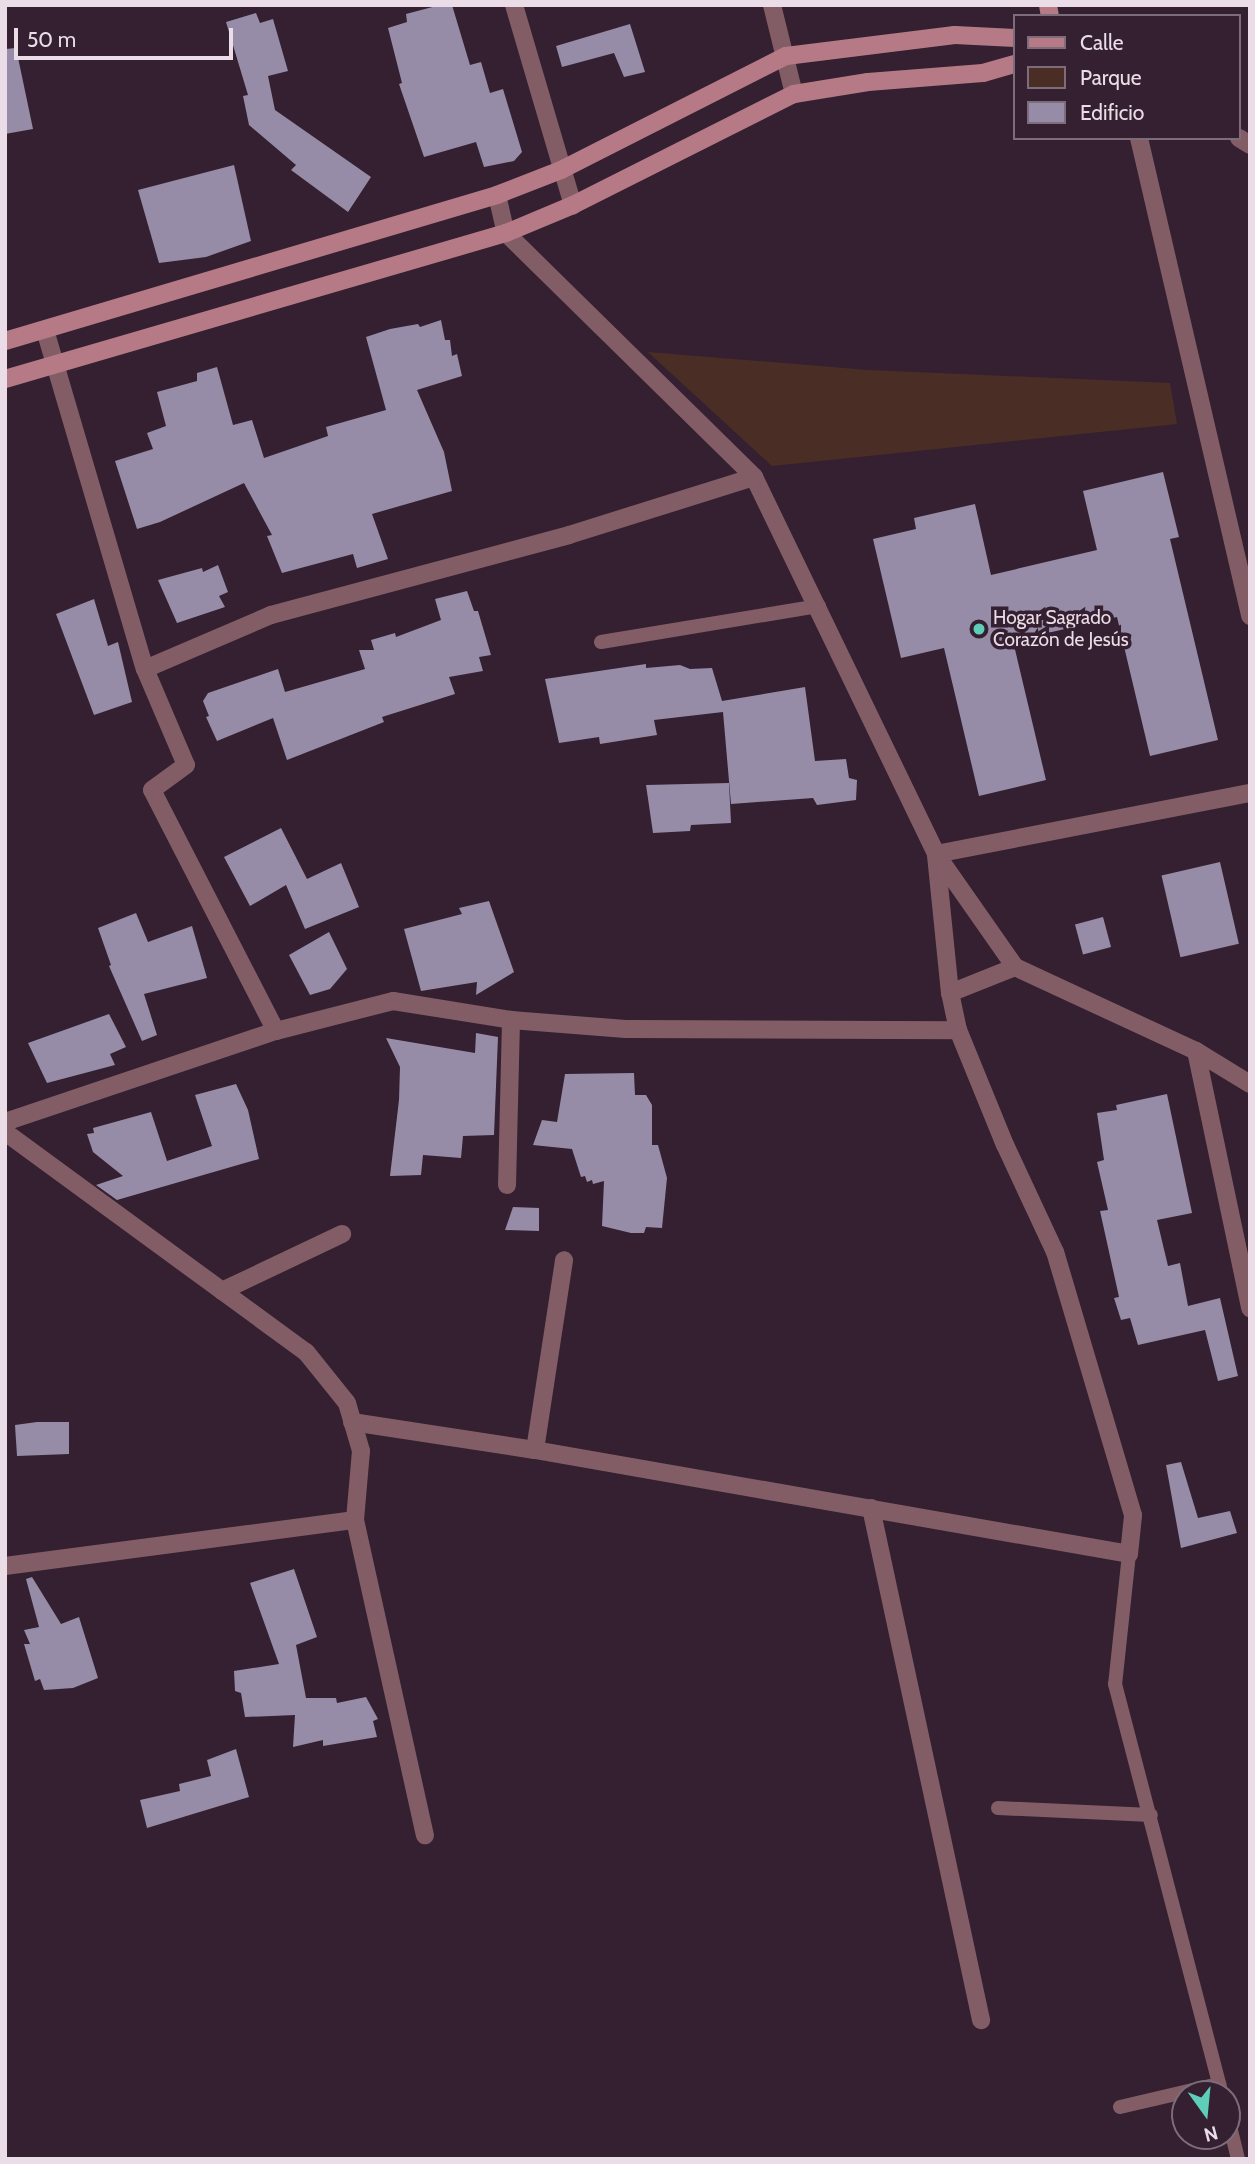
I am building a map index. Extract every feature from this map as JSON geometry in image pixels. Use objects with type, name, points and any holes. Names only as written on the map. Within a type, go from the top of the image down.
[{"type":"street","points":[[514,5],[573,205]]},
{"type":"street","points":[[772,5],[794,94]]},
{"type":"street","points":[[5,341],[497,195],[561,170],[786,55],[955,35],[1014,38]]},
{"type":"street","points":[[5,379],[506,233],[573,205],[794,94],[868,82],[983,74],[1014,64]]},
{"type":"street","points":[[1139,140],[1250,616]]},
{"type":"street","points":[[497,195],[506,233],[754,477],[819,606],[936,854],[1016,967],[1196,1051],[1250,1084]]},
{"type":"street","points":[[45,330],[145,669],[186,765],[152,790],[276,1031]]},
{"type":"street","points":[[145,669],[271,615],[569,535],[754,477]]},
{"type":"street","points":[[936,854],[1250,793]]},
{"type":"street","points":[[352,1422],[535,1450],[1129,1553],[1133,1515],[1055,1252],[1005,1145],[958,1030],[950,993],[936,854]]},
{"type":"street","points":[[950,993],[1016,967]]},
{"type":"street","points":[[5,1122],[276,1031],[393,1000],[511,1020],[626,1029],[958,1030]]},
{"type":"street","points":[[507,1185],[511,1020]]},
{"type":"street","points":[[1196,1051],[1250,1308]]},
{"type":"street","points":[[5,1132],[306,1352],[347,1403],[362,1451],[355,1520],[425,1835]]},
{"type":"street","points":[[222,1291],[342,1234]]},
{"type":"street","points":[[535,1450],[564,1260]]},
{"type":"street","points":[[871,1508],[981,2020]]},
{"type":"street","points":[[5,1566],[355,1520]]},
{"type":"lane","points":[[601,642],[819,606]]},
{"type":"lane","points":[[1129,1553],[1115,1684],[1219,2080]]},
{"type":"lane","points":[[998,1808],[1151,1815]]},
{"type":"lane","points":[[1120,2107],[1171,2098]]},
{"type":"green space","points":[[648,352],[868,370],[1170,383],[1177,424],[772,466]]},
{"type":"building","points":[[440,5],[452,5],[470,65],[481,62],[490,93],[503,89],[522,152],[514,161],[484,167],[476,142],[424,157],[399,84],[402,83],[388,28],[407,22],[406,14]]},
{"type":"building","points":[[256,13],[260,23],[273,19],[288,71],[268,76],[275,110],[371,177],[348,212],[291,170],[296,165],[249,125],[243,96],[248,95],[226,22]]},
{"type":"building","points":[[630,24],[645,72],[624,77],[614,53],[562,67],[556,46]]},
{"type":"building","points":[[16,48],[33,129],[5,134],[5,49]]},
{"type":"building","points":[[234,165],[251,241],[206,257],[159,263],[138,190]]},
{"type":"building","points":[[441,320],[445,340],[450,340],[452,356],[457,354],[462,376],[417,390],[444,452],[452,491],[372,514],[388,559],[357,568],[353,554],[282,573],[267,536],[272,535],[244,483],[160,522],[137,529],[115,461],[153,449],[147,433],[166,426],[157,392],[197,381],[197,373],[217,367],[233,425],[252,420],[264,458],[328,436],[326,427],[386,410],[366,337],[390,329],[418,324],[420,327]]},
{"type":"building","name":"Hogar Sagrado Corazón de Jesús","points":[[1163,472],[1179,537],[1170,539],[1218,740],[1150,756],[1117,617],[1013,641],[1046,780],[979,796],[944,648],[901,658],[873,539],[916,529],[914,518],[975,504],[991,575],[1097,550],[1083,491]]},
{"type":"building","points":[[218,565],[228,592],[219,596],[225,607],[177,623],[158,580],[202,568],[203,572]]},
{"type":"building","points":[[467,591],[474,611],[478,611],[491,655],[479,657],[483,671],[449,677],[455,694],[382,717],[384,722],[287,760],[273,718],[217,741],[206,717],[209,716],[203,701],[208,693],[278,669],[285,692],[365,669],[359,650],[374,650],[371,640],[395,633],[396,637],[441,620],[435,599]]},
{"type":"building","points":[[94,599],[108,646],[118,642],[132,702],[94,715],[56,614]]},
{"type":"building","points":[[646,664],[646,668],[680,665],[690,669],[712,668],[722,701],[805,687],[815,761],[846,759],[849,778],[857,780],[856,800],[817,805],[813,798],[731,804],[723,712],[654,720],[657,735],[600,744],[599,737],[559,743],[545,679]]},
{"type":"building","points":[[729,783],[731,823],[691,825],[690,831],[653,833],[646,785]]},
{"type":"building","points":[[281,828],[307,879],[341,863],[359,907],[305,929],[286,885],[250,906],[224,857]]},
{"type":"building","points":[[1220,862],[1239,944],[1180,957],[1162,875]]},
{"type":"building","points":[[489,901],[514,972],[476,995],[477,982],[421,991],[404,929],[462,914],[459,908]]},
{"type":"building","points":[[136,913],[148,942],[192,926],[207,978],[144,994],[157,1035],[142,1041],[109,966],[111,965],[98,928]]},
{"type":"building","points":[[1103,917],[1111,947],[1083,954],[1075,925]]},
{"type":"building","points":[[329,932],[347,969],[330,989],[310,995],[289,955]]},
{"type":"building","points":[[109,1014],[126,1047],[110,1054],[115,1065],[47,1083],[28,1043]]},
{"type":"building","points":[[476,1033],[498,1037],[494,1135],[463,1136],[461,1158],[423,1155],[421,1175],[390,1176],[400,1067],[386,1038],[475,1053]]},
{"type":"building","points":[[634,1073],[635,1095],[646,1095],[652,1105],[652,1145],[658,1145],[667,1178],[662,1228],[646,1227],[644,1233],[631,1233],[602,1226],[604,1181],[593,1184],[592,1180],[587,1182],[585,1176],[581,1177],[572,1149],[533,1145],[542,1120],[557,1122],[565,1074]]},
{"type":"building","points":[[236,1084],[248,1110],[259,1159],[117,1200],[96,1185],[123,1176],[93,1152],[87,1134],[94,1133],[93,1128],[151,1112],[167,1161],[212,1146],[195,1095]]},
{"type":"building","points":[[1167,1094],[1192,1213],[1157,1220],[1168,1266],[1180,1263],[1188,1306],[1220,1298],[1238,1376],[1218,1381],[1205,1330],[1138,1345],[1130,1318],[1121,1320],[1114,1298],[1119,1297],[1100,1211],[1108,1210],[1097,1162],[1104,1160],[1097,1113],[1117,1110],[1116,1105]]},
{"type":"building","points":[[513,1207],[539,1208],[539,1231],[505,1230]]},
{"type":"building","points":[[69,1422],[69,1454],[17,1456],[15,1425]]},
{"type":"building","points":[[1181,1462],[1198,1518],[1230,1511],[1237,1533],[1181,1548],[1166,1465]]},
{"type":"building","points":[[294,1569],[317,1637],[296,1645],[306,1698],[336,1698],[337,1703],[366,1697],[378,1719],[373,1721],[377,1737],[323,1746],[323,1740],[293,1747],[295,1715],[245,1717],[241,1693],[235,1691],[234,1671],[279,1664],[250,1583]]},
{"type":"building","points":[[32,1577],[61,1624],[79,1617],[98,1678],[73,1688],[44,1690],[40,1679],[35,1681],[24,1644],[30,1644],[24,1630],[39,1627],[26,1579]]},
{"type":"building","points":[[236,1749],[249,1797],[147,1828],[140,1800],[180,1791],[179,1784],[211,1776],[207,1760]]},
{"type":"place","name":"Hogar Sagrado Corazón de Jesús","points":[[979,629]]}]
